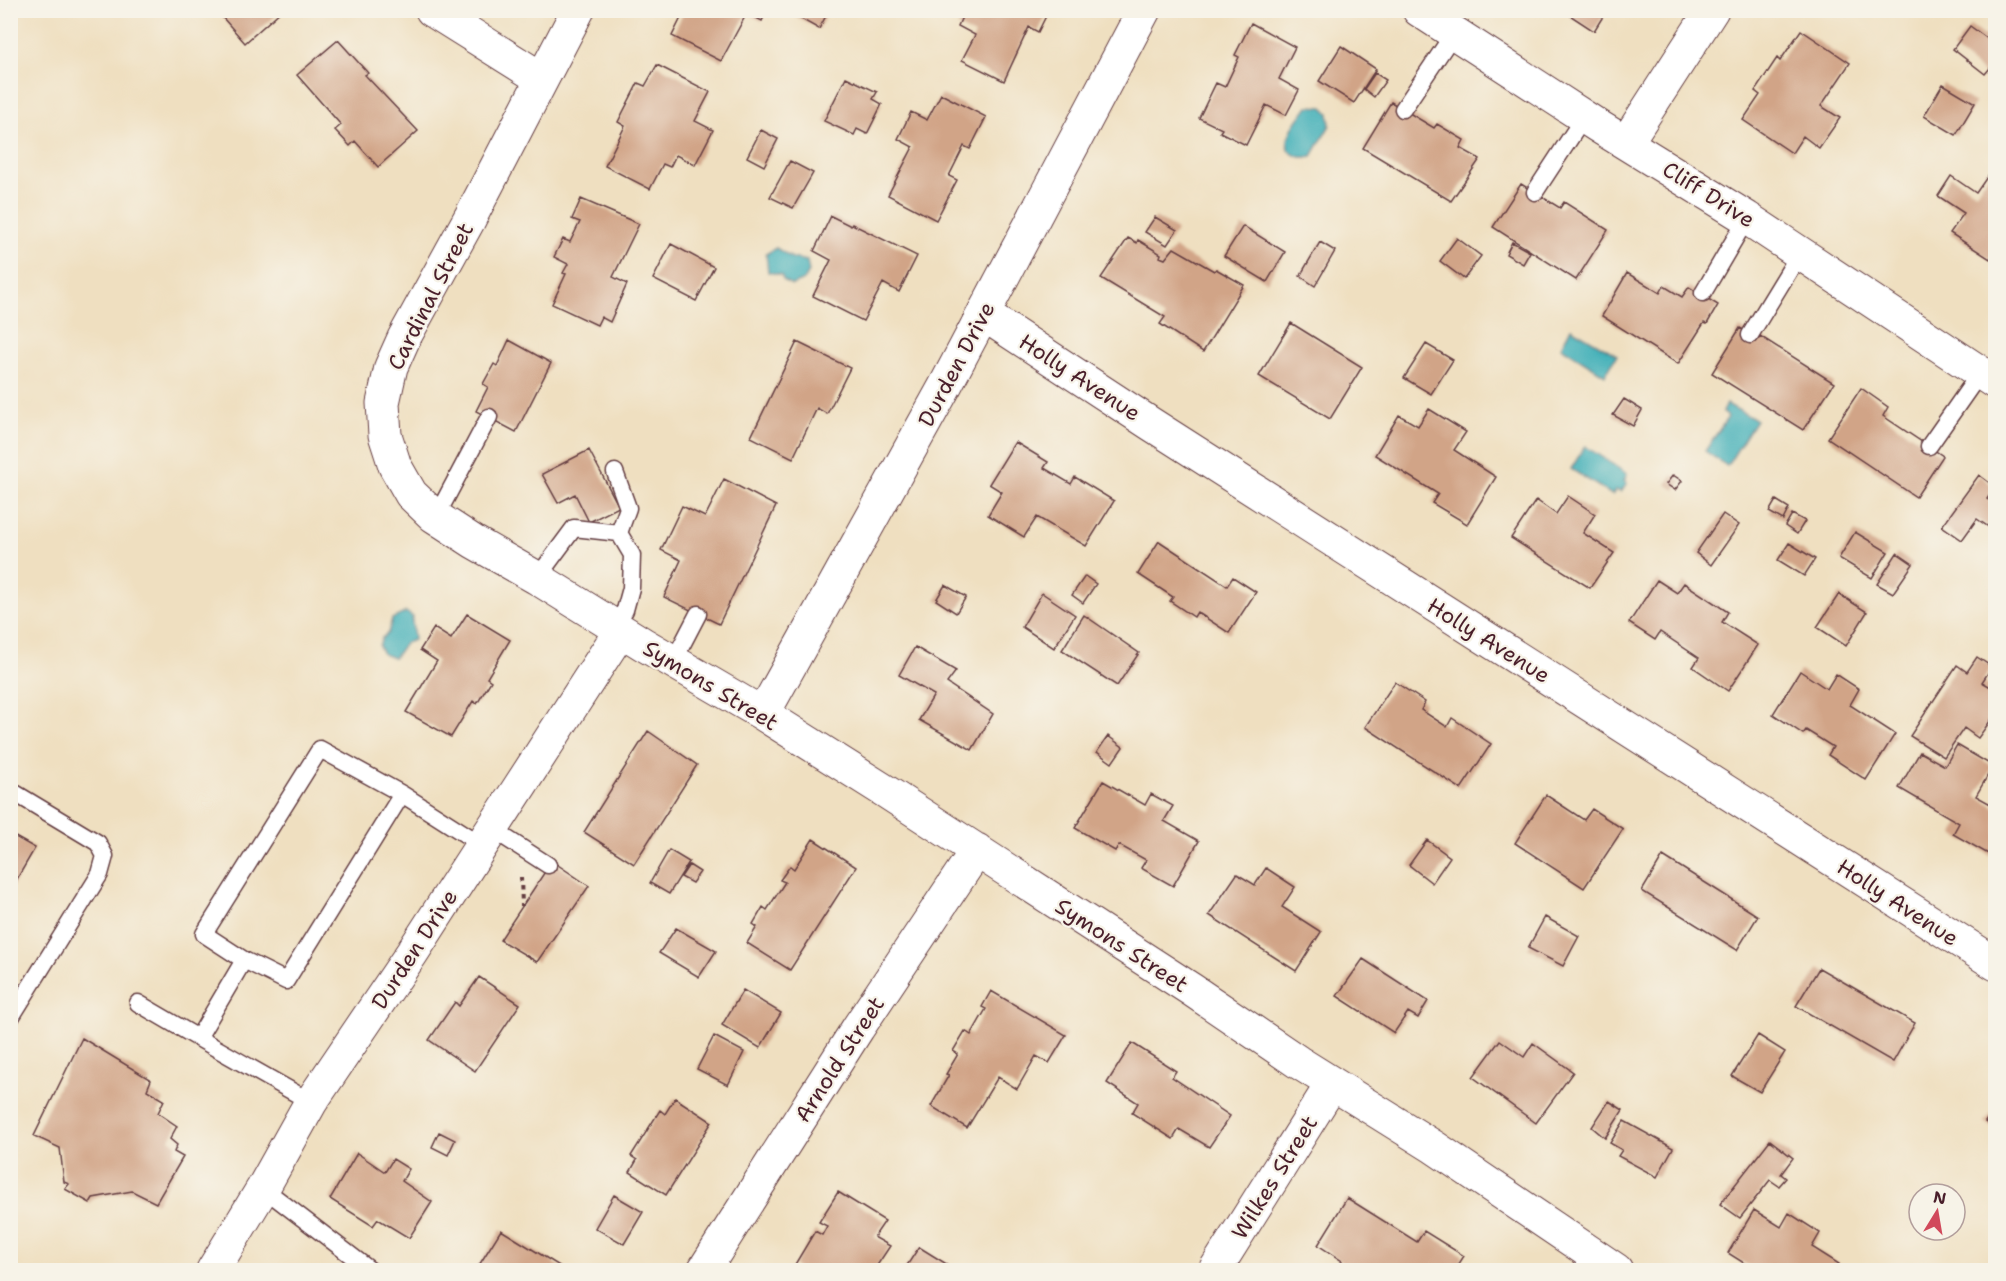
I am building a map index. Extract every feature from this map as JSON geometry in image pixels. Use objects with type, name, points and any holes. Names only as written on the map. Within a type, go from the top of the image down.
[{"type":"street","points":[[432,10],[542,79]]},
{"type":"street","name":"Cardinal Street","points":[[578,10],[470,218],[404,338],[386,382],[383,424],[387,446],[395,466],[411,494],[436,517],[617,628]]},
{"type":"street","name":"Durden Drive","points":[[763,714],[983,314],[1144,10]]},
{"type":"street","name":"Cliff Drive","points":[[1419,10],[1584,117],[1747,218],[1988,378]]},
{"type":"street","points":[[1626,143],[1712,10]]},
{"type":"street","name":"Holly Avenue","points":[[983,314],[1995,964]]},
{"type":"street","name":"Durden Drive","points":[[213,1270],[263,1188],[311,1102],[487,837],[617,628]]},
{"type":"street","name":"Symons Street","points":[[617,628],[763,714],[977,850],[1332,1084],[1434,1147],[1616,1270]]},
{"type":"street","name":"Arnold Street","points":[[704,1270],[858,1028],[977,850]]},
{"type":"street","name":"Wilkes Street","points":[[1215,1270],[1332,1084]]},
{"type":"lane","points":[[1403,109],[1454,33]]},
{"type":"lane","points":[[1535,192],[1584,117]]},
{"type":"lane","points":[[1703,292],[1747,218]]},
{"type":"lane","points":[[1750,335],[1800,253]]},
{"type":"lane","points":[[1929,446],[1988,378]]},
{"type":"lane","points":[[436,517],[489,417]]},
{"type":"lane","points":[[615,472],[628,508],[619,533]]},
{"type":"lane","points":[[537,578],[574,528],[619,533]]},
{"type":"lane","points":[[617,628],[631,588],[632,555],[619,533]]},
{"type":"lane","points":[[673,662],[698,614]]},
{"type":"lane","points":[[402,794],[286,981],[244,960],[204,934],[320,749],[402,794],[548,865]]},
{"type":"lane","points":[[10,790],[98,843],[105,856],[100,874],[18,991],[10,1019]]},
{"type":"lane","points":[[198,1038],[244,960]]},
{"type":"lane","points":[[138,1003],[311,1102]]},
{"type":"lane","points":[[263,1188],[370,1270]]},
{"type":"water","points":[[1308,106],[1323,107],[1329,113],[1330,125],[1312,156],[1296,156],[1288,150],[1288,138]]},
{"type":"water","points":[[776,248],[792,258],[807,261],[809,272],[804,280],[792,285],[784,281],[781,275],[768,272],[766,254]]},
{"type":"water","points":[[1571,328],[1617,355],[1605,375],[1561,347]]},
{"type":"water","points":[[1727,404],[1756,420],[1727,466],[1705,451],[1728,417],[1723,412]]},
{"type":"water","points":[[1585,446],[1627,474],[1624,481],[1627,484],[1621,492],[1616,490],[1612,495],[1571,469]]},
{"type":"water","points":[[406,612],[413,617],[414,640],[405,643],[394,658],[383,654],[379,646],[382,638],[388,633],[392,619]]},
{"type":"building","points":[[216,10],[282,10],[245,43]]},
{"type":"building","points":[[685,10],[767,10],[762,21],[747,13],[721,61],[672,36]]},
{"type":"building","points":[[791,10],[829,10],[819,29],[790,13]]},
{"type":"building","points":[[965,10],[1049,10],[1038,32],[1029,27],[1004,81],[962,60],[975,35],[958,26]]},
{"type":"building","points":[[1562,10],[1607,10],[1594,31]]},
{"type":"building","points":[[1251,23],[1295,47],[1279,79],[1299,90],[1286,115],[1266,105],[1246,145],[1220,132],[1222,129],[1199,118],[1216,83],[1225,87],[1239,57],[1235,55]]},
{"type":"building","points":[[1970,26],[1996,45],[1996,61],[1985,74],[1953,49]]},
{"type":"building","points":[[1801,30],[1850,63],[1821,106],[1840,118],[1819,148],[1803,136],[1792,153],[1743,120],[1760,95],[1755,91],[1777,58],[1780,61]]},
{"type":"building","points":[[338,40],[368,73],[365,75],[418,131],[378,167],[355,141],[350,146],[335,130],[341,125],[297,75]]},
{"type":"building","points":[[1341,46],[1376,69],[1354,103],[1319,81]]},
{"type":"building","points":[[657,65],[710,92],[695,121],[713,130],[695,165],[676,155],[670,167],[663,164],[650,189],[605,166],[625,126],[618,122],[638,83],[645,86]]},
{"type":"building","points":[[1375,73],[1386,80],[1374,97],[1364,89]]},
{"type":"building","points":[[846,77],[877,92],[873,99],[882,104],[867,134],[857,129],[854,135],[824,121]]},
{"type":"building","points":[[1943,84],[1975,103],[1956,135],[1924,116]]},
{"type":"building","points":[[941,94],[986,117],[970,149],[964,146],[949,176],[957,180],[936,220],[888,195],[913,147],[898,139],[911,112],[927,120]]},
{"type":"building","points":[[1391,102],[1434,128],[1437,124],[1464,140],[1460,148],[1480,159],[1451,201],[1363,148]]},
{"type":"building","points":[[761,130],[778,139],[764,166],[747,157]]},
{"type":"building","points":[[790,161],[813,173],[793,208],[770,197]]},
{"type":"building","points":[[1996,164],[1996,250],[1990,259],[1950,233],[1964,213],[1938,196],[1951,176],[1976,193]]},
{"type":"building","points":[[1521,184],[1560,208],[1564,202],[1608,230],[1576,280],[1493,227]]},
{"type":"building","points":[[581,199],[639,224],[613,277],[627,284],[610,322],[601,317],[597,325],[552,304],[566,274],[563,273],[568,264],[554,257],[563,239],[570,242],[580,222],[572,219]]},
{"type":"building","points":[[831,216],[917,256],[899,292],[883,283],[863,321],[813,296],[831,260],[814,251]]},
{"type":"building","points":[[1155,217],[1177,230],[1167,245],[1145,232]]},
{"type":"building","points":[[1243,226],[1285,252],[1267,282],[1224,256]]},
{"type":"building","points":[[1128,238],[1137,243],[1138,240],[1165,259],[1174,248],[1244,285],[1203,352],[1160,324],[1165,317],[1101,278]]},
{"type":"building","points":[[1457,238],[1481,256],[1464,279],[1440,261]]},
{"type":"building","points":[[1320,242],[1335,251],[1315,286],[1300,276]]},
{"type":"building","points":[[1512,242],[1530,252],[1523,264],[1506,254]]},
{"type":"building","points":[[671,244],[714,267],[696,301],[653,279]]},
{"type":"building","points":[[1627,273],[1660,293],[1664,286],[1682,297],[1689,287],[1718,305],[1678,364],[1602,316]]},
{"type":"building","points":[[1291,323],[1362,367],[1330,419],[1259,376]]},
{"type":"building","points":[[1740,328],[1758,339],[1760,336],[1834,383],[1803,430],[1712,373]]},
{"type":"building","points":[[509,340],[551,363],[516,432],[476,411],[488,387],[483,384],[494,364],[497,366]]},
{"type":"building","points":[[797,342],[850,368],[827,414],[817,408],[793,458],[751,437]]},
{"type":"building","points":[[1426,344],[1453,360],[1431,394],[1404,378]]},
{"type":"building","points":[[1861,388],[1888,407],[1883,416],[1943,456],[1916,497],[1828,438]]},
{"type":"building","points":[[1624,399],[1642,410],[1633,426],[1613,415]]},
{"type":"building","points":[[1429,409],[1466,432],[1454,450],[1496,477],[1467,524],[1432,503],[1438,494],[1375,455],[1399,415],[1418,426]]},
{"type":"building","points":[[1015,442],[1048,462],[1044,468],[1071,484],[1075,477],[1114,501],[1086,546],[1037,517],[1024,537],[988,515],[1002,492],[989,484]]},
{"type":"building","points":[[589,450],[619,507],[589,522],[575,494],[558,503],[542,474]]},
{"type":"building","points":[[1673,475],[1682,481],[1675,490],[1666,484]]},
{"type":"building","points":[[1979,475],[1995,487],[1987,499],[1996,505],[1996,532],[1977,519],[1962,540],[1942,526]]},
{"type":"building","points":[[724,479],[776,506],[719,624],[664,597],[681,560],[661,550],[682,506],[705,517]]},
{"type":"building","points":[[1568,496],[1595,514],[1583,533],[1614,553],[1590,588],[1511,538],[1536,500],[1556,514]]},
{"type":"building","points":[[1776,500],[1789,508],[1783,520],[1769,512]]},
{"type":"building","points":[[1723,514],[1739,525],[1711,565],[1696,553]]},
{"type":"building","points":[[1792,514],[1805,521],[1797,534],[1785,526]]},
{"type":"building","points":[[1855,532],[1888,552],[1872,578],[1839,558]]},
{"type":"building","points":[[1159,541],[1227,586],[1233,577],[1256,592],[1229,633],[1197,612],[1194,617],[1170,601],[1173,597],[1138,574]]},
{"type":"building","points":[[1789,543],[1815,559],[1804,576],[1778,560]]},
{"type":"building","points":[[1897,553],[1913,564],[1893,593],[1877,584]]},
{"type":"building","points":[[1085,576],[1096,584],[1083,603],[1072,595]]},
{"type":"building","points":[[1657,580],[1677,593],[1684,583],[1728,612],[1722,622],[1758,645],[1728,691],[1693,667],[1699,658],[1660,632],[1655,640],[1629,623]]},
{"type":"building","points":[[945,585],[966,597],[956,613],[936,600]]},
{"type":"building","points":[[1042,593],[1075,615],[1054,648],[1022,627]]},
{"type":"building","points":[[1839,594],[1867,612],[1846,646],[1817,627]]},
{"type":"building","points":[[467,614],[510,640],[487,678],[491,681],[477,704],[473,701],[451,737],[406,712],[437,661],[420,650],[434,628],[451,639]]},
{"type":"building","points":[[1084,615],[1139,653],[1117,686],[1062,650]]},
{"type":"building","points":[[915,647],[956,671],[947,683],[993,714],[972,750],[919,720],[934,695],[899,675]]},
{"type":"building","points":[[1977,657],[1992,667],[1982,682],[1996,690],[1996,713],[1978,738],[1964,728],[1944,757],[1910,736],[1957,665],[1967,672]]},
{"type":"building","points":[[1800,671],[1827,689],[1836,674],[1859,689],[1850,705],[1895,734],[1866,780],[1828,755],[1833,747],[1806,730],[1803,734],[1773,714]]},
{"type":"building","points":[[1395,682],[1425,702],[1421,710],[1447,727],[1452,718],[1491,744],[1461,789],[1365,727]]},
{"type":"building","points":[[648,731],[697,765],[634,864],[584,832]]},
{"type":"building","points":[[1108,736],[1123,747],[1112,763],[1097,752]]},
{"type":"building","points":[[1957,745],[1993,766],[1976,796],[1996,807],[1996,846],[1990,855],[1953,834],[1959,823],[1899,788],[1920,752],[1945,766]]},
{"type":"building","points":[[1103,781],[1145,805],[1151,794],[1173,806],[1164,821],[1199,841],[1173,886],[1141,868],[1146,860],[1119,845],[1115,851],[1075,828]]},
{"type":"building","points":[[1546,795],[1584,820],[1592,809],[1623,829],[1584,888],[1515,843]]},
{"type":"building","points":[[10,834],[35,848],[10,891]]},
{"type":"building","points":[[813,839],[856,867],[790,970],[747,943],[757,927],[753,924],[763,907],[767,910],[785,882],[780,880],[790,866],[794,869]]},
{"type":"building","points":[[1427,840],[1450,857],[1432,883],[1409,865]]},
{"type":"building","points":[[669,850],[689,862],[669,894],[650,883]]},
{"type":"building","points":[[1663,856],[1758,916],[1737,950],[1642,891]]},
{"type":"building","points":[[552,861],[589,886],[537,962],[500,940]]},
{"type":"building","points":[[689,865],[700,872],[692,883],[681,877]]},
{"type":"building","points":[[1266,868],[1295,887],[1282,907],[1321,932],[1296,971],[1209,915],[1237,874],[1255,885]]},
{"type":"building","points":[[1545,917],[1579,936],[1563,966],[1528,948]]},
{"type":"building","points":[[676,928],[716,951],[699,977],[659,953]]},
{"type":"building","points":[[1363,959],[1428,1001],[1418,1018],[1408,1012],[1394,1033],[1337,996]]},
{"type":"building","points":[[1819,968],[1915,1023],[1893,1062],[1796,1006]]},
{"type":"building","points":[[479,977],[520,1004],[475,1071],[429,1040],[455,1002],[459,1006]]},
{"type":"building","points":[[743,990],[781,1013],[760,1048],[722,1025]]},
{"type":"building","points":[[991,991],[1066,1035],[1049,1063],[1036,1056],[1017,1089],[998,1077],[967,1128],[931,1106],[958,1054],[953,1051],[965,1031],[971,1035],[986,1009],[982,1007]]},
{"type":"building","points":[[1758,1035],[1785,1052],[1760,1092],[1732,1076]]},
{"type":"building","points":[[714,1036],[744,1052],[728,1085],[697,1069]]},
{"type":"building","points":[[82,1038],[151,1080],[147,1090],[164,1100],[158,1113],[177,1126],[170,1139],[177,1145],[174,1152],[183,1157],[156,1203],[132,1191],[93,1198],[90,1203],[65,1189],[69,1184],[64,1182],[60,1148],[34,1136]]},
{"type":"building","points":[[1500,1040],[1524,1057],[1533,1043],[1573,1072],[1536,1123],[1473,1077]]},
{"type":"building","points":[[1132,1043],[1176,1071],[1172,1077],[1230,1116],[1209,1147],[1179,1129],[1173,1139],[1132,1113],[1138,1103],[1107,1083]]},
{"type":"building","points":[[675,1098],[712,1122],[666,1195],[630,1172],[637,1160],[631,1156],[660,1110],[665,1114]]},
{"type":"building","points":[[1609,1101],[1623,1110],[1605,1138],[1592,1127]]},
{"type":"building","points":[[1996,1106],[1996,1129],[1985,1122]]},
{"type":"building","points":[[1624,1121],[1673,1148],[1657,1177],[1618,1156],[1622,1150],[1610,1143]]},
{"type":"building","points":[[439,1132],[455,1140],[448,1155],[432,1147]]},
{"type":"building","points":[[1770,1140],[1793,1158],[1781,1174],[1786,1178],[1779,1186],[1770,1180],[1740,1218],[1720,1204]]},
{"type":"building","points":[[357,1153],[385,1172],[393,1159],[409,1169],[402,1181],[432,1202],[409,1238],[378,1219],[373,1226],[330,1199]]},
{"type":"building","points":[[838,1192],[885,1221],[874,1237],[890,1246],[874,1270],[801,1270],[794,1266],[815,1231],[822,1235],[827,1226],[819,1222]]},
{"type":"building","points":[[614,1195],[643,1212],[624,1244],[595,1228]]},
{"type":"building","points":[[1347,1198],[1417,1242],[1424,1231],[1464,1256],[1455,1270],[1358,1270],[1354,1268],[1349,1270],[1339,1265],[1342,1261],[1318,1245]]},
{"type":"building","points":[[1754,1210],[1781,1227],[1789,1213],[1820,1233],[1812,1247],[1839,1264],[1835,1270],[1755,1270],[1728,1253]]},
{"type":"building","points":[[501,1230],[566,1270],[476,1270]]},
{"type":"building","points":[[919,1247],[953,1268],[952,1270],[904,1270]]}]
